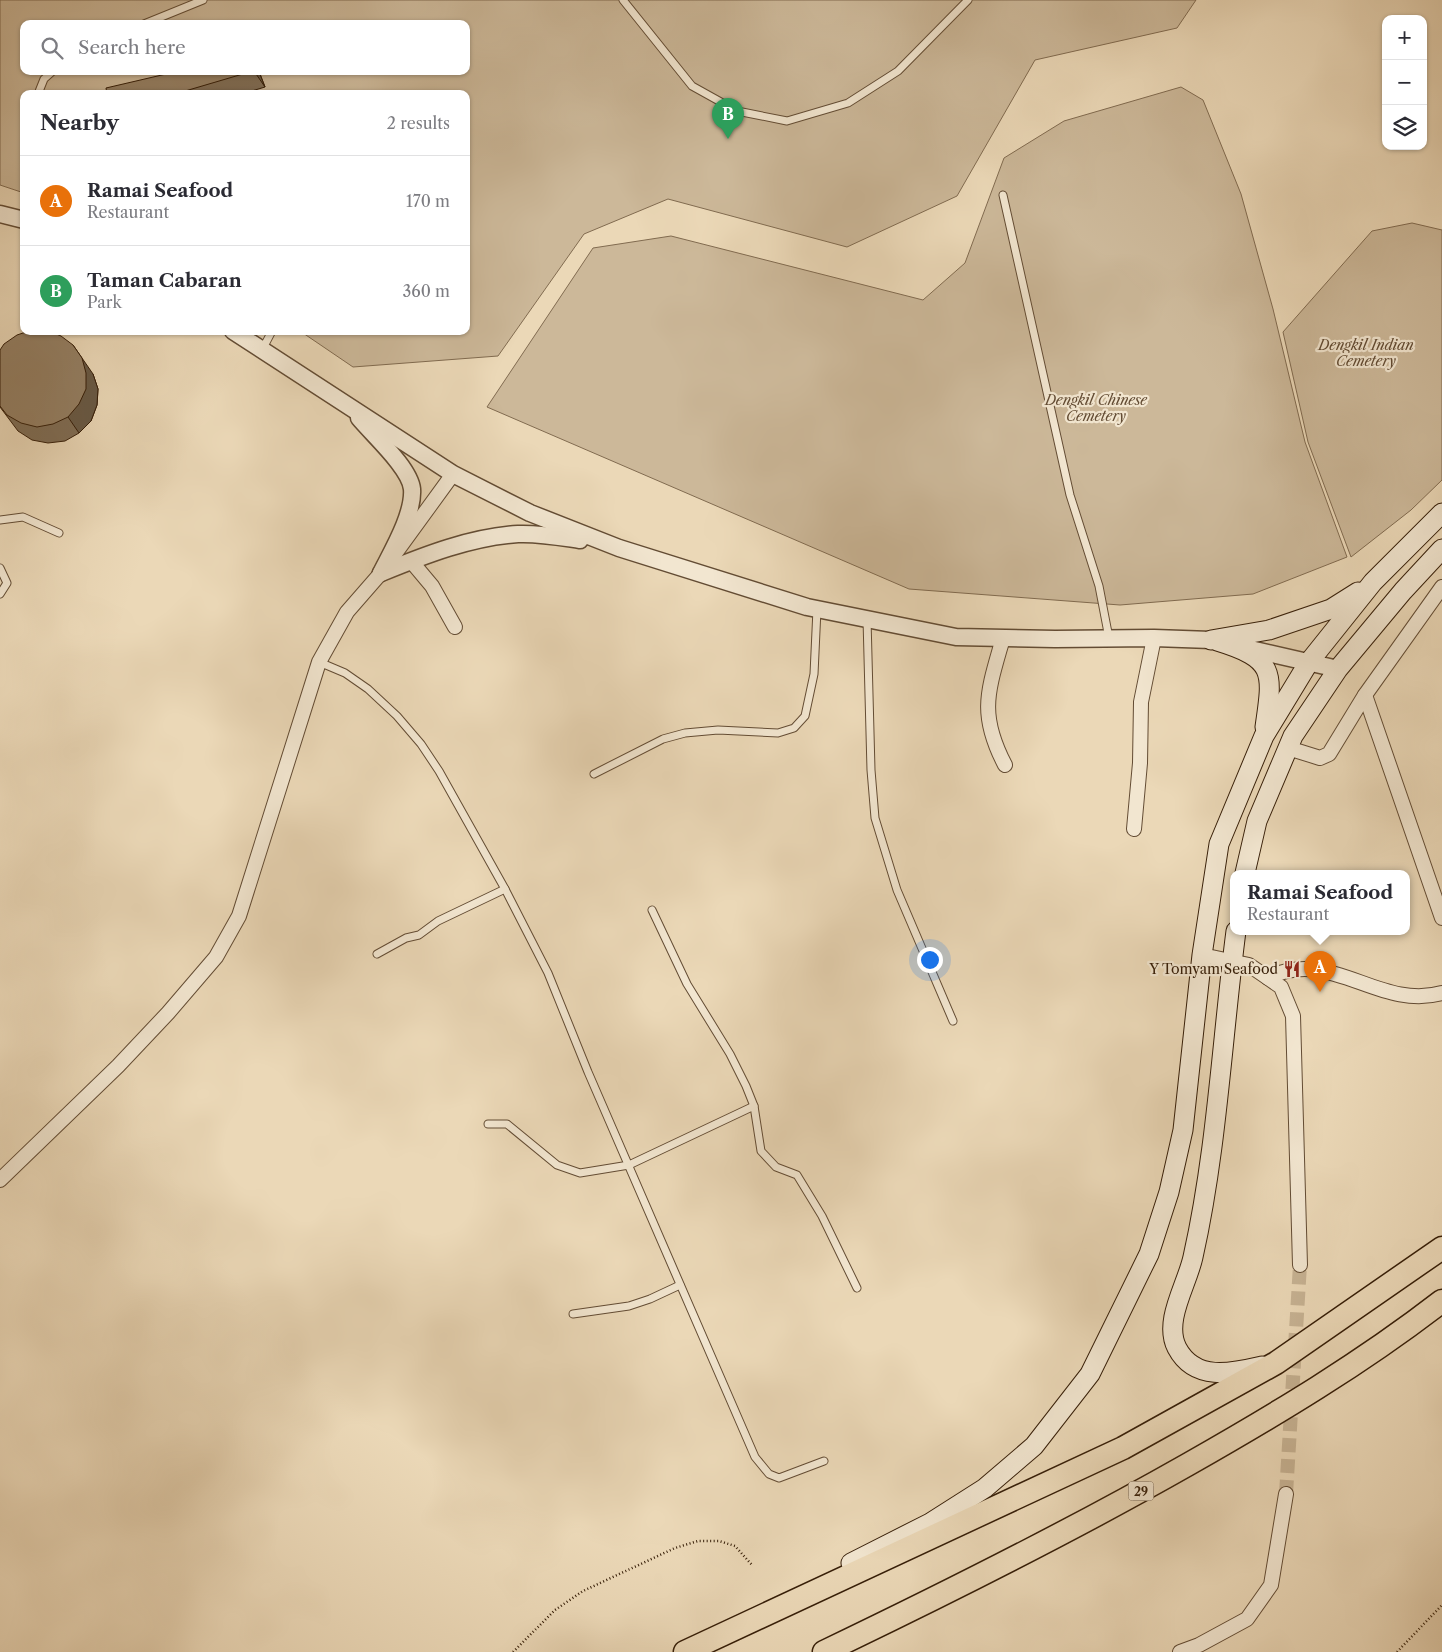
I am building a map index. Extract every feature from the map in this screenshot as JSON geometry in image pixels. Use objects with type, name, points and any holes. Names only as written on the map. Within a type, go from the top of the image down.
[{"type":"highway","points":[[685,1652],[1123,1448],[1276,1362],[1442,1248]]},
{"type":"highway","name":"29","points":[[824,1652],[1094,1517],[1238,1436],[1387,1343],[1442,1301]]},
{"type":"main road","points":[[678,1652],[930,1523],[986,1488],[1034,1446],[1090,1374],[1149,1254],[1169,1192],[1182,1130],[1202,955],[1219,844],[1264,736],[1309,662],[1373,582],[1442,513]]},
{"type":"main road","points":[[1246,870],[1257,822],[1293,736],[1338,669],[1403,591],[1442,549]]},
{"type":"main road","points":[[1211,640],[1269,630],[1332,609],[1373,582]]},
{"type":"main road","points":[[1211,640],[1244,649],[1261,663],[1268,673],[1271,685],[1264,736]]},
{"type":"main road","points":[[1235,935],[1210,1160],[1193,1258],[1172,1328],[1178,1349],[1188,1362],[1201,1370],[1216,1374],[1235,1372],[1276,1362]]},
{"type":"street","points":[[0,214],[20,219]]},
{"type":"street","points":[[239,335],[453,474],[530,513],[619,548],[817,609],[956,636],[1211,640],[1338,669]]},
{"type":"street","points":[[348,405],[404,470],[412,489],[408,513],[381,573]]},
{"type":"street","points":[[0,1180],[118,1066],[168,1013],[216,957],[239,916],[319,662],[347,612],[381,573],[453,474]]},
{"type":"street","points":[[381,573],[452,547],[519,534],[552,536],[619,548]]},
{"type":"street","points":[[411,561],[432,586],[455,627]]},
{"type":"street","points":[[1288,748],[1320,758],[1329,754],[1365,695],[1442,587]]},
{"type":"street","points":[[1003,638],[987,699],[990,730],[1005,765]]},
{"type":"street","points":[[1134,829],[1140,763],[1141,702],[1154,638]]},
{"type":"street","points":[[1365,695],[1442,918]]},
{"type":"street","points":[[1202,955],[1248,965],[1268,978],[1281,987],[1293,1016],[1300,1265]]},
{"type":"street","points":[[1268,978],[1283,971],[1321,968],[1364,984],[1404,995],[1427,996],[1442,993]]},
{"type":"street","points":[[1180,1652],[1200,1645],[1247,1619],[1271,1585],[1286,1494]]},
{"type":"lane","points":[[154,20],[203,0]]},
{"type":"lane","points":[[623,0],[692,86],[737,111],[787,121],[848,103],[898,71],[968,0]]},
{"type":"lane","points":[[40,90],[44,80],[49,75]]},
{"type":"lane","points":[[1003,195],[1070,495],[1099,586],[1109,638]]},
{"type":"lane","points":[[262,350],[270,335]]},
{"type":"lane","points":[[0,520],[23,517],[59,533]]},
{"type":"lane","points":[[0,568],[7,583],[0,594]]},
{"type":"lane","points":[[594,774],[663,739],[685,733],[718,730],[778,733],[794,728],[805,716],[814,674],[817,609]]},
{"type":"lane","points":[[867,619],[871,770],[875,818],[898,890],[953,1021]]},
{"type":"lane","points":[[319,662],[345,673],[368,689],[397,716],[421,744],[439,771],[505,889],[548,973],[588,1072],[755,1456],[769,1474],[780,1478],[824,1461]]},
{"type":"lane","points":[[377,954],[406,938],[419,935],[438,921],[505,889]]},
{"type":"lane","points":[[652,910],[687,984],[730,1054],[754,1106],[761,1151],[776,1166],[797,1175],[822,1216],[857,1288]]},
{"type":"lane","points":[[488,1124],[507,1124],[557,1165],[580,1173],[629,1165],[754,1106]]},
{"type":"lane","points":[[573,1314],[629,1306],[650,1299],[680,1284]]},
{"type":"path","points":[[512,1652],[555,1610],[583,1591],[675,1548],[698,1540],[719,1540],[735,1546],[752,1565]]},
{"type":"path","points":[[1397,1652],[1442,1605]]},
{"type":"green space","points":[[0,0],[1196,0],[1177,28],[1035,60],[957,196],[847,247],[668,199],[584,234],[498,356],[353,367],[306,335],[470,335],[470,90],[20,90],[20,192],[0,185]]},
{"type":"green space","name":"Dengkil Chinese Cemetery","points":[[1181,87],[1203,100],[1241,194],[1273,309],[1305,442],[1347,557],[1253,594],[1120,605],[909,589],[487,407],[593,248],[671,236],[923,300],[965,263],[1004,158],[1064,121]]},
{"type":"green space","name":"Dengkil Indian Cemetery","points":[[1412,223],[1442,230],[1442,480],[1411,510],[1351,557],[1308,442],[1283,332],[1372,231]]},
{"type":"building","points":[[162,75],[239,75],[189,90],[106,90],[106,88]]},
{"type":"building","points":[[17,335],[59,335],[73,345],[82,358],[86,373],[86,389],[79,404],[68,417],[53,424],[37,427],[21,423],[7,415],[0,406],[0,350],[4,344]]},
{"type":"tunnel","points":[[1286,1494],[1300,1265]]},
{"type":"place","name":"Taman Cabaran","points":[[728,139]]},
{"type":"place","name":"Y Tomyam Seafood","points":[[1292,969]]},
{"type":"place","name":"Ramai Seafood","points":[[1320,992]]}]
